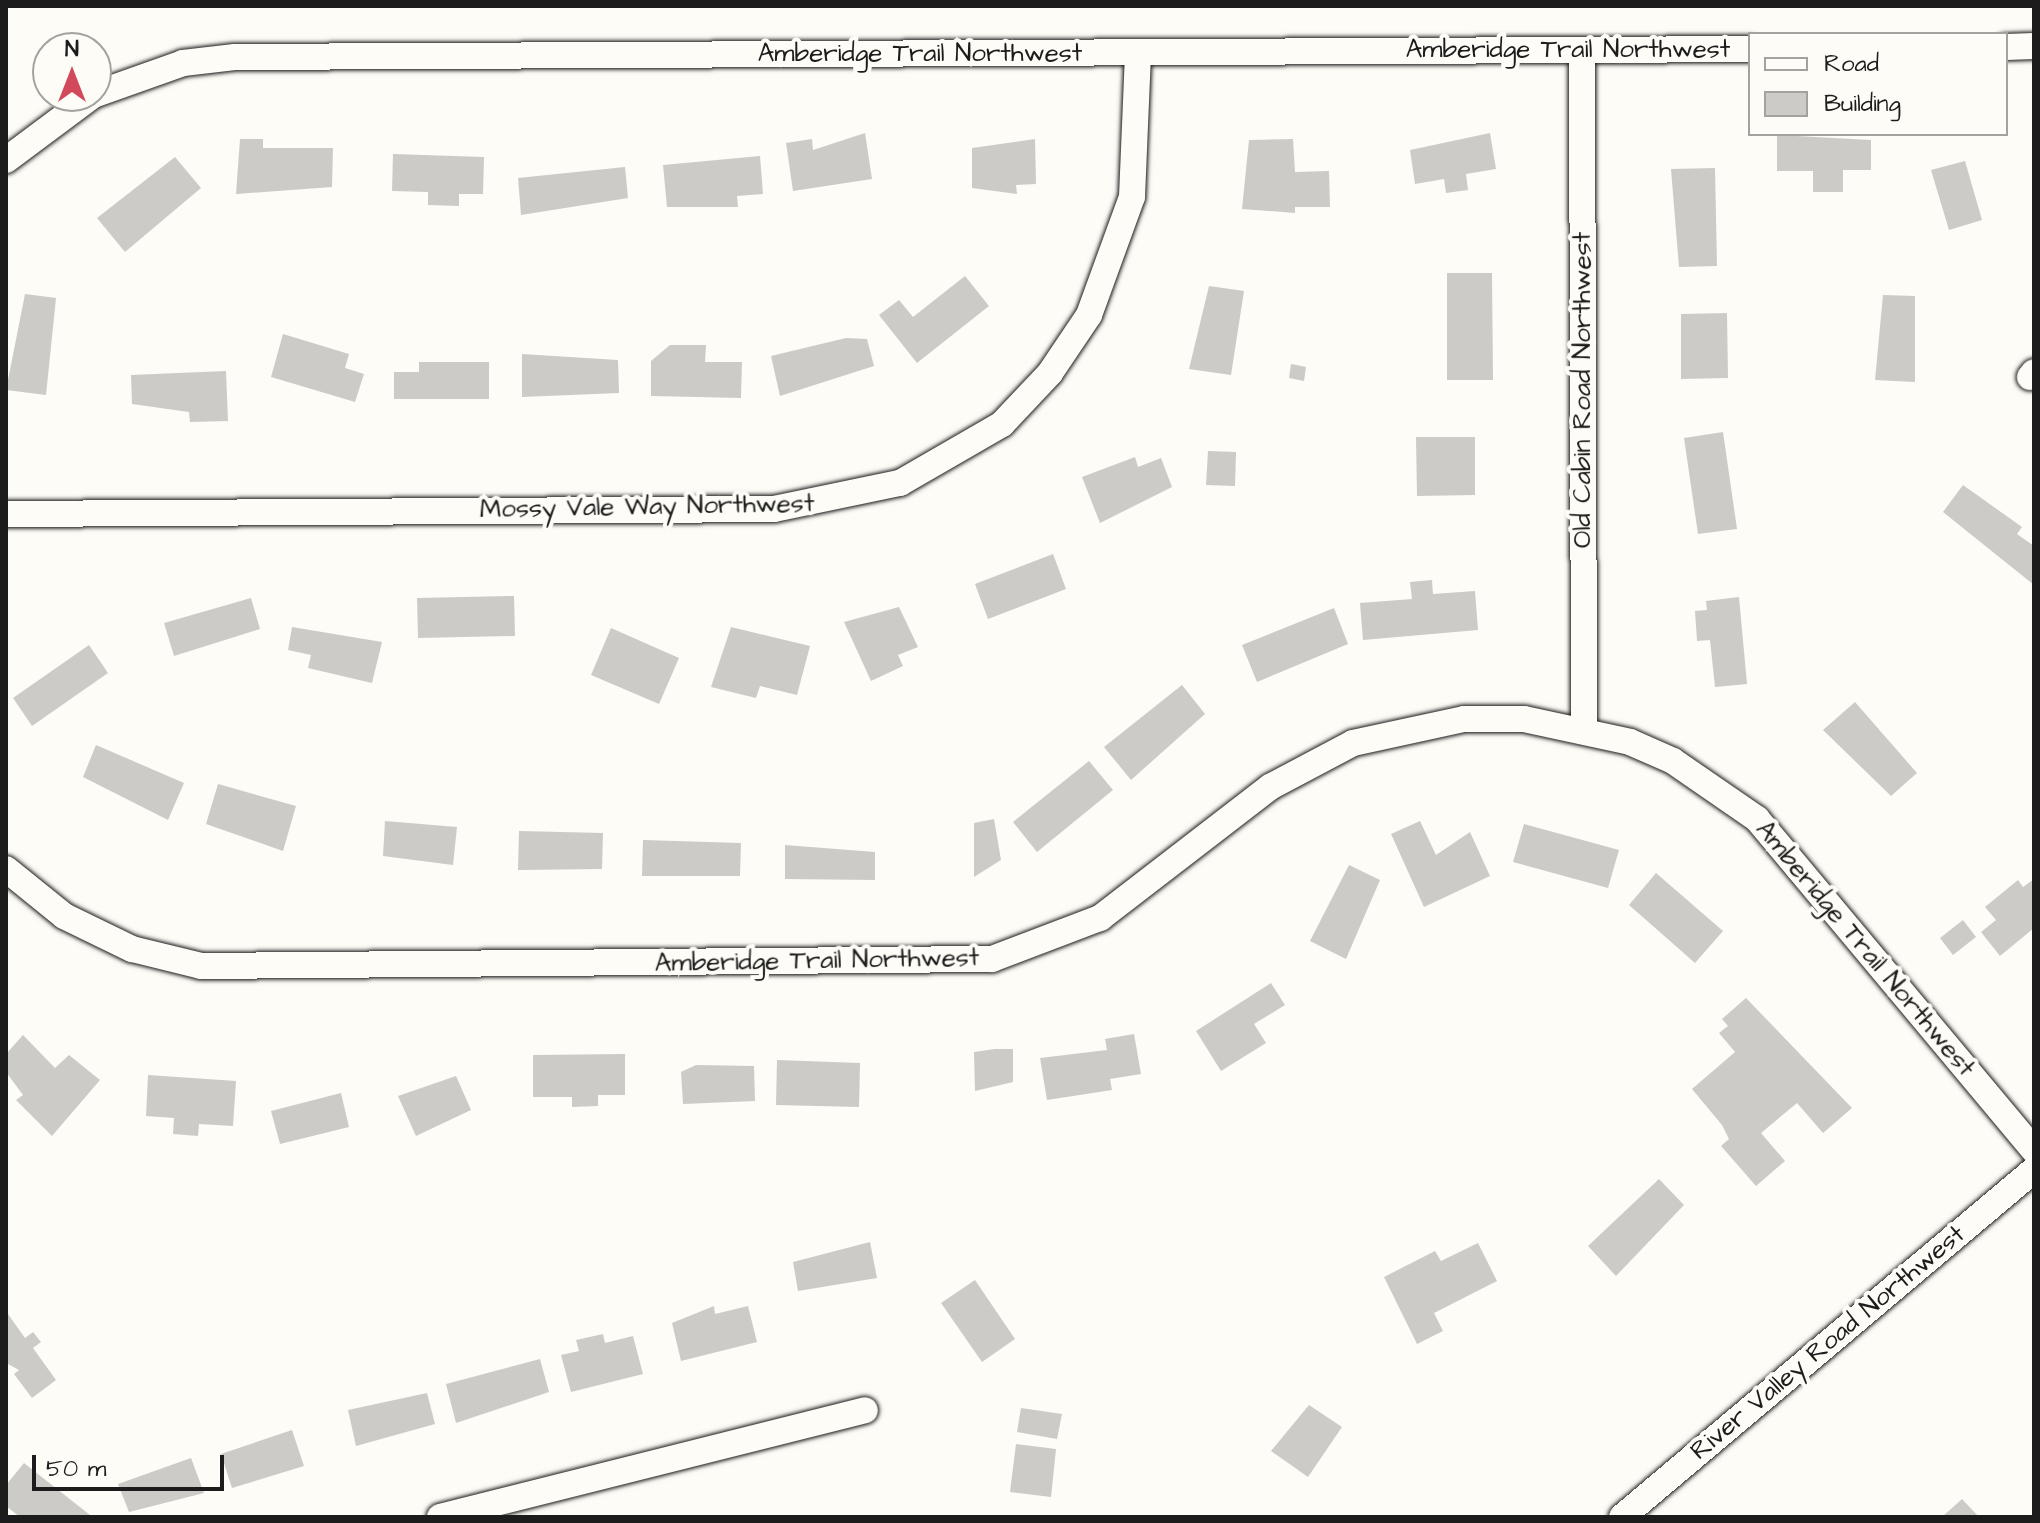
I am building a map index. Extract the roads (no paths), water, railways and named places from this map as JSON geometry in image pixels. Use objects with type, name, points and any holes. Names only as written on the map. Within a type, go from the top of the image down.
[{"type":"street","points":[[2008,47],[2034,46]]},
{"type":"street","name":"Amberidge Trail Northwest","points":[[112,89],[183,63],[235,57],[1748,49]]},
{"type":"street","name":"Old Cabin Road Northwest","points":[[1582,51],[1584,729]]},
{"type":"street","name":"Mossy Vale Way Northwest","points":[[6,514],[774,509],[900,483],[1002,424],[1050,373],[1089,315],[1132,197],[1138,52]]},
{"type":"street","name":"Amberidge Trail Northwest","points":[[6,160],[71,112]]},
{"type":"street","name":"Amberidge Trail Northwest","points":[[6,869],[64,916],[132,949],[201,966],[992,959],[1100,918],[1270,787],[1353,743],[1464,719],[1584,729],[1673,761],[1757,819],[2034,1150]]},
{"type":"street","name":"River Valley Road Northwest","points":[[1622,1517],[2034,1170]]},
{"type":"street","points":[[440,1517],[865,1410]]}]
